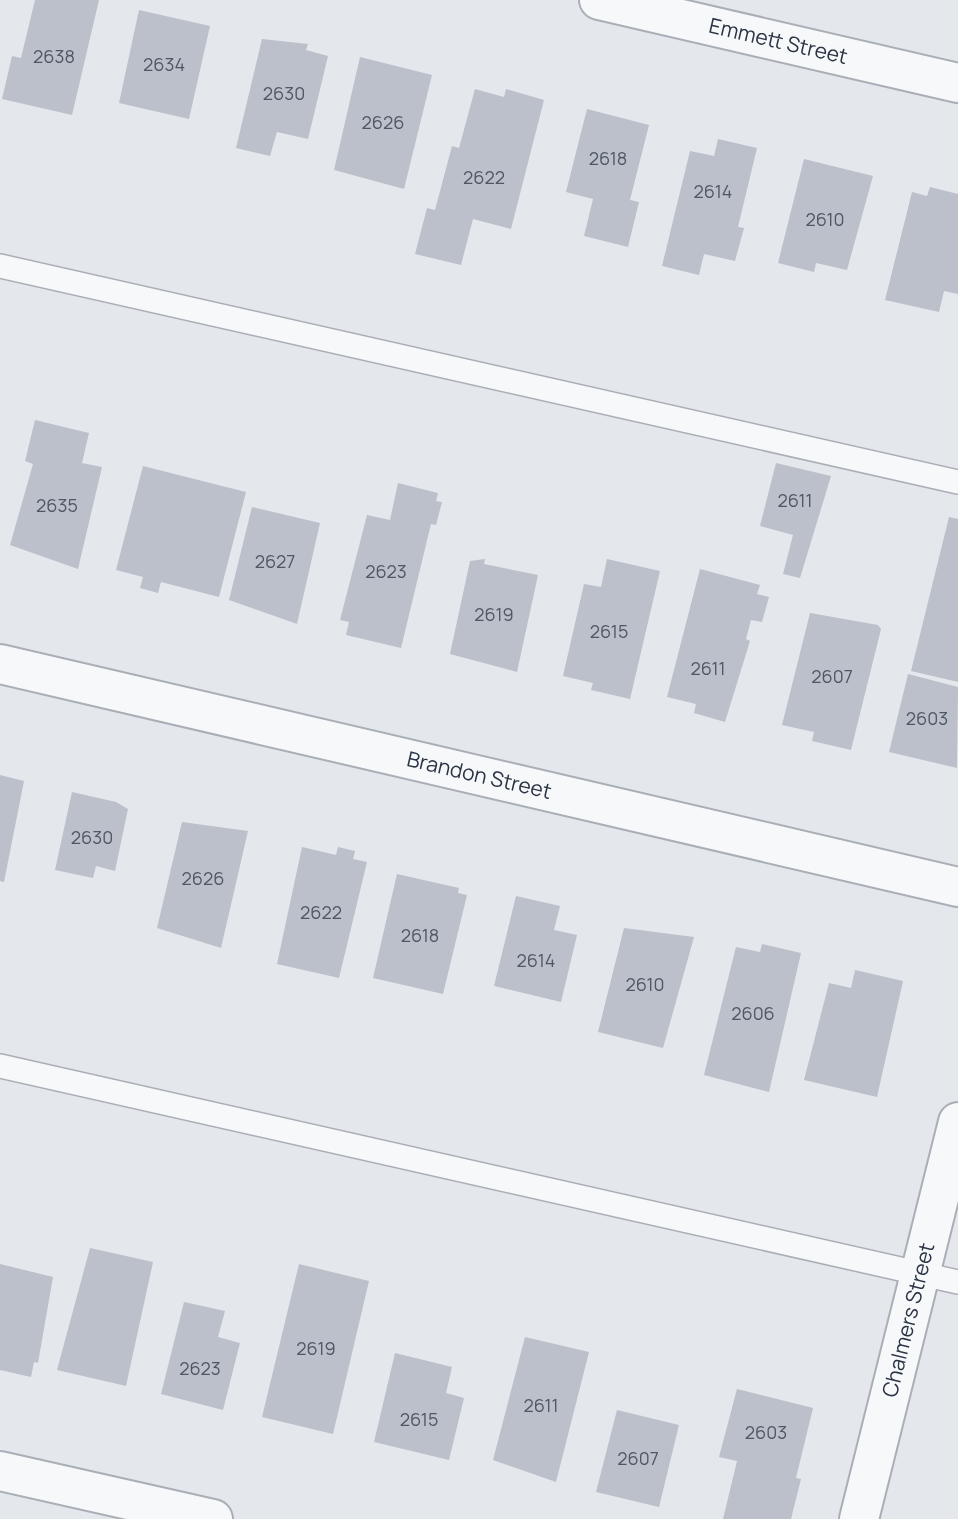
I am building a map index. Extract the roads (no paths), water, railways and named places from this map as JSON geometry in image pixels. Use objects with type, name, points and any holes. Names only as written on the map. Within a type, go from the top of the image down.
[{"type":"street","name":"Emmett Street","points":[[599,0],[958,83]]},
{"type":"street","name":"Brandon Street","points":[[0,664],[958,887]]},
{"type":"street","name":"Chalmers Street","points":[[859,1519],[958,1122]]},
{"type":"street","points":[[0,1471],[213,1519]]},
{"type":"lane","points":[[0,266],[958,482]]},
{"type":"lane","points":[[0,1066],[958,1282]]}]
